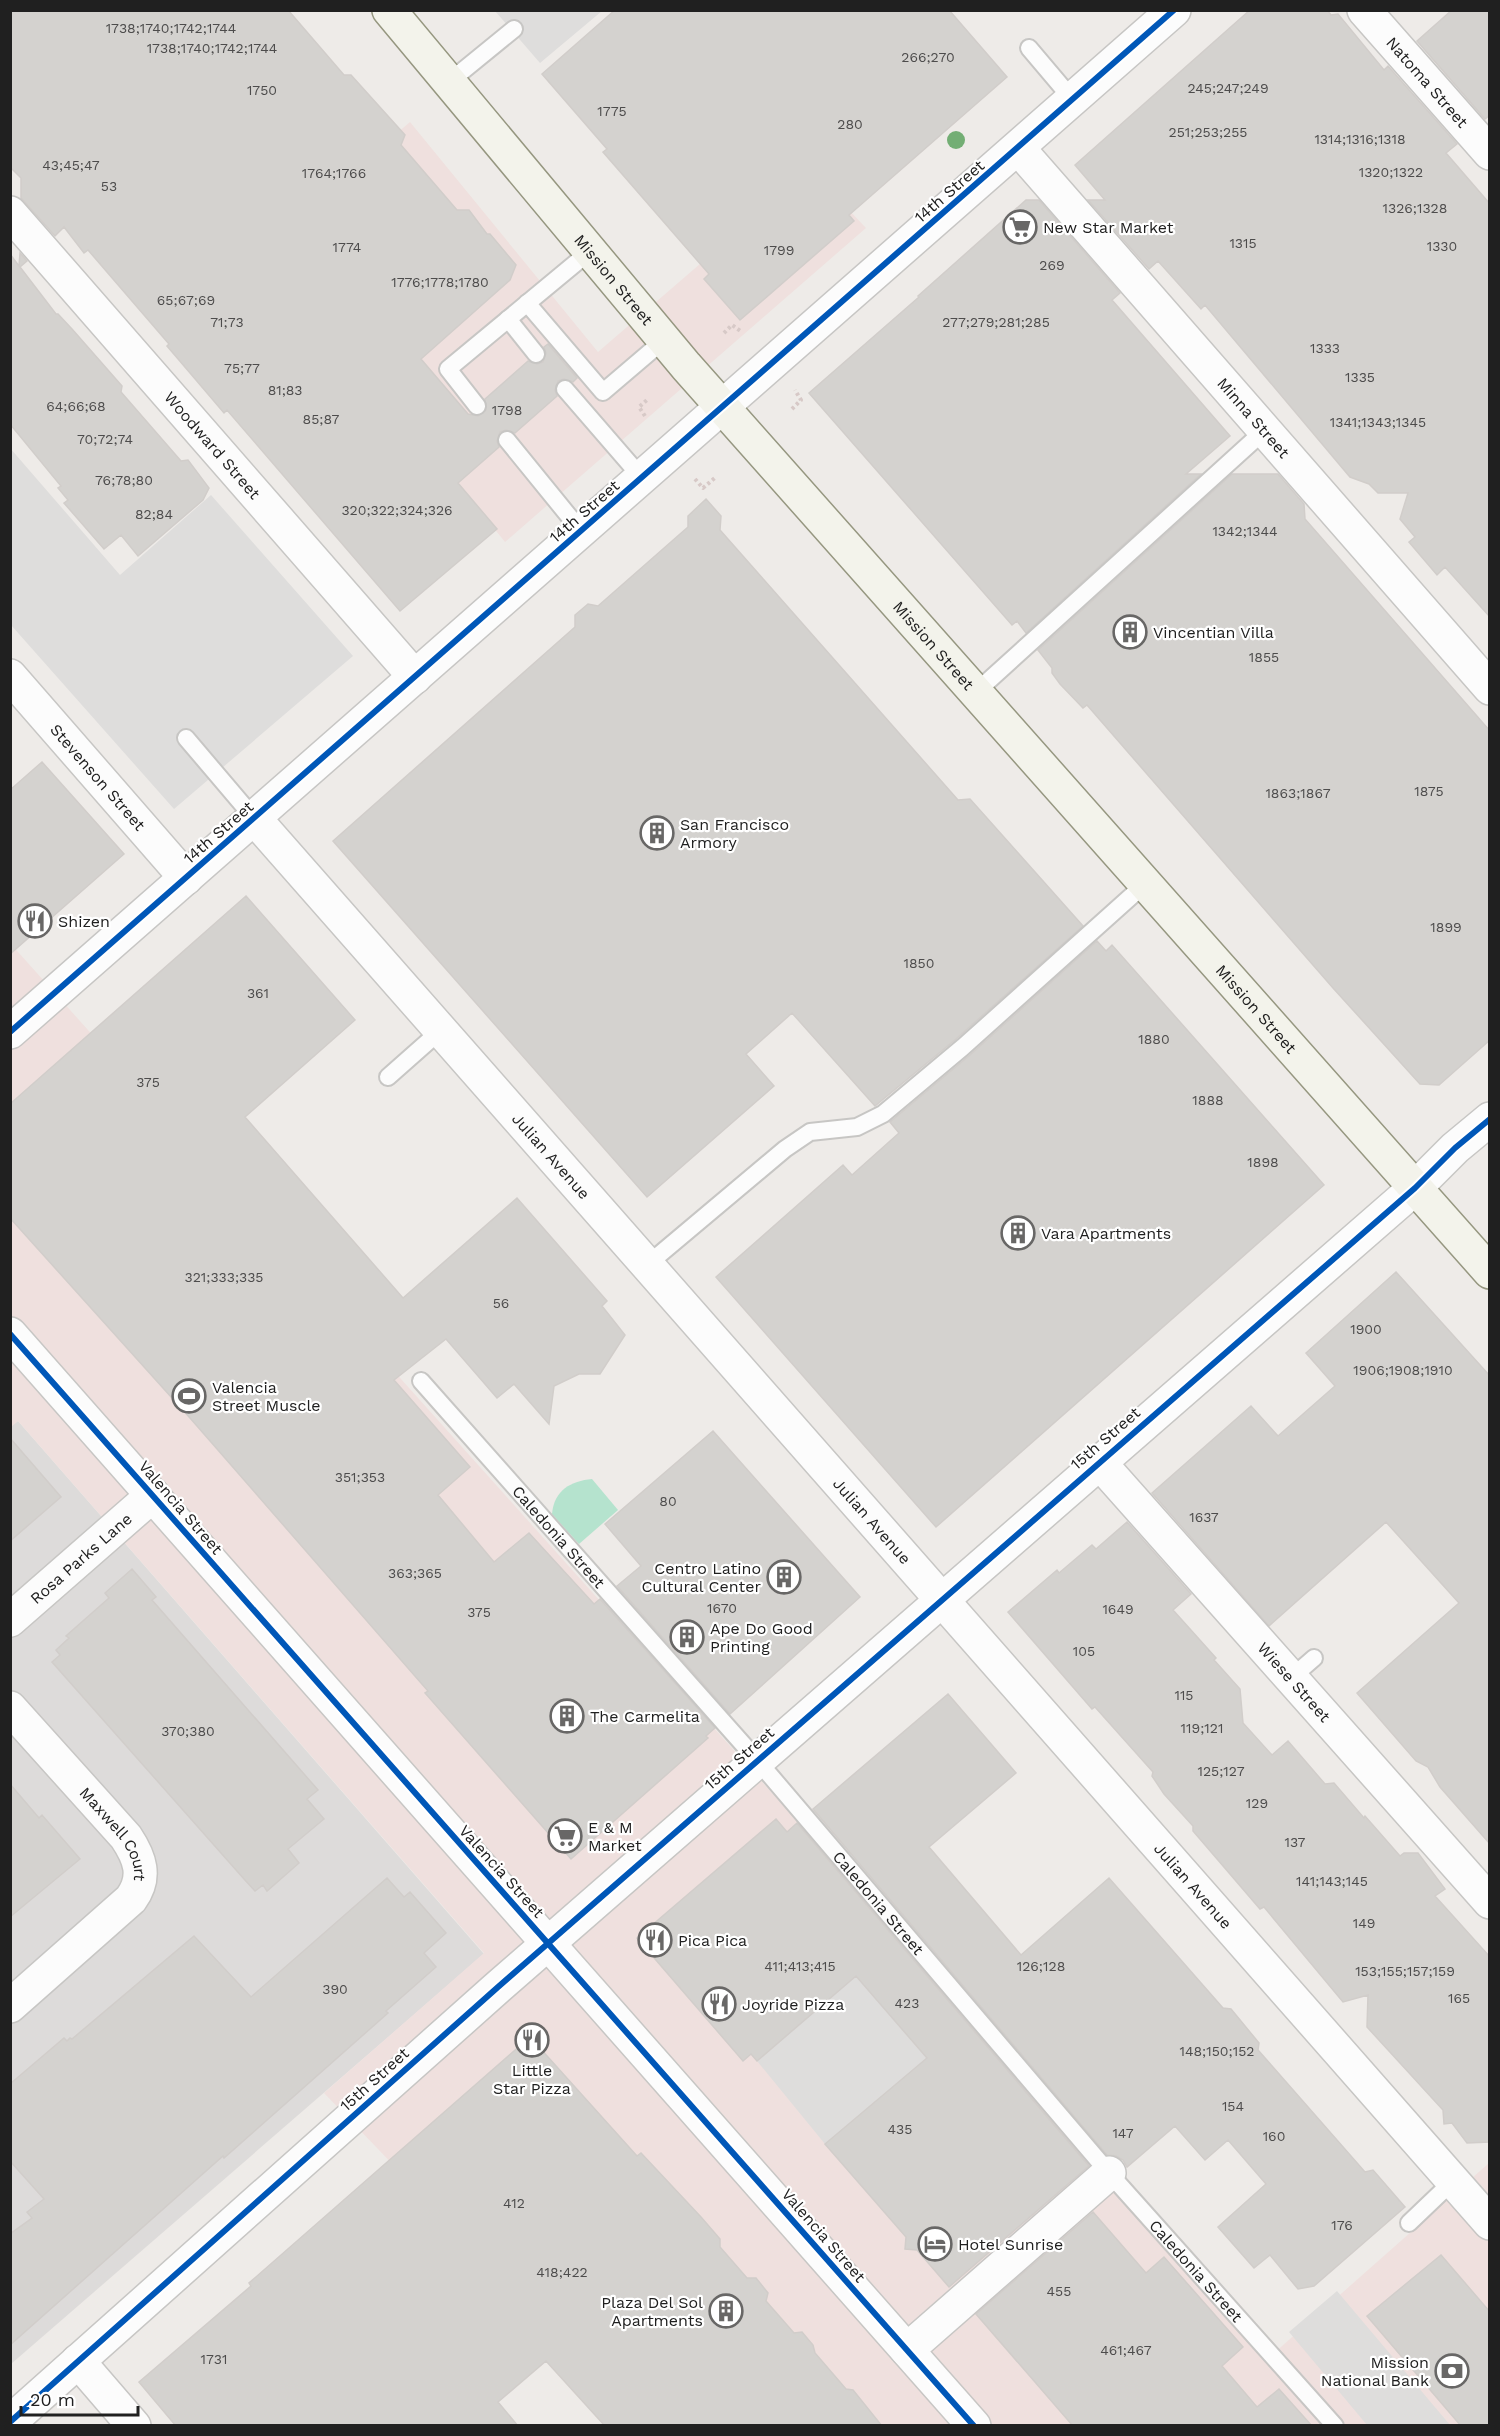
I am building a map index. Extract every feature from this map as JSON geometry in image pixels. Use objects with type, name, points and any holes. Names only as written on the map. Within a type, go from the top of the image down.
[{"type":"main road","name":"Mission Street","points":[[395,13],[449,82],[664,340],[1490,1272]]},
{"type":"street","name":"14th Street","points":[[10,1032],[1174,10]]},
{"type":"street","name":"Natoma Street","points":[[1364,10],[1490,153]]},
{"type":"street","name":"Minna Street","points":[[1018,148],[1490,688]]},
{"type":"street","name":"Woodward Street","points":[[10,213],[415,677]]},
{"type":"street","name":"Stevenson Street","points":[[10,676],[186,878]]},
{"type":"street","name":"Julian Avenue","points":[[254,818],[1490,2223]]},
{"type":"street","name":"15th Street","points":[[10,2422],[548,1944],[1415,1188],[1455,1148],[1490,1119]]},
{"type":"street","name":"Valencia Street","points":[[10,1334],[974,2426]]},
{"type":"street","name":"Wiese Street","points":[[1099,1462],[1303,1668],[1490,1902]]},
{"type":"street","name":"Rosa Parks Lane","points":[[10,1620],[153,1495]]},
{"type":"street","name":"Maxwell Court","points":[[10,1708],[126,1838],[137,1855],[141,1872],[140,1883],[131,1899],[10,2006]]},
{"type":"street","points":[[907,2350],[1109,2173]]},
{"type":"street","points":[[78,2361],[134,2426]]},
{"type":"lane","points":[[449,82],[514,29]]},
{"type":"lane","points":[[1029,48],[1073,99]]},
{"type":"lane","points":[[477,406],[448,369],[589,252]]},
{"type":"lane","points":[[527,303],[603,392],[664,340]]},
{"type":"lane","points":[[508,320],[536,354]]},
{"type":"lane","points":[[565,389],[642,478]]},
{"type":"lane","points":[[976,692],[1264,430]]},
{"type":"lane","points":[[507,440],[581,531]]},
{"type":"lane","points":[[186,738],[254,818]]},
{"type":"lane","points":[[647,1265],[785,1149],[810,1132],[857,1127],[883,1114],[963,1047],[1146,883]]},
{"type":"lane","points":[[388,1077],[440,1030]]},
{"type":"lane","name":"Caledonia Street","points":[[421,1381],[757,1760],[1109,2173],[1335,2426]]},
{"type":"lane","points":[[1409,2223],[1453,2181]]},
{"type":"path","points":[[724,333],[732,325],[742,332]]},
{"type":"path","points":[[792,409],[801,400],[794,389]]},
{"type":"path","points":[[645,416],[639,407],[647,400]]},
{"type":"path","points":[[693,477],[703,488],[716,477]]},
{"type":"shaded area","points":[[495,11],[602,11],[540,63]]},
{"type":"shaded area","points":[[410,122],[598,352],[810,169],[866,228],[505,542],[266,245]]},
{"type":"shaded area","points":[[10,448],[120,575],[211,495],[353,656],[174,809],[11,625]]},
{"type":"shaded area","points":[[10,943],[1273,2354],[1489,2163],[1489,2425],[644,2425],[324,2093],[484,1953],[18,1421],[11,1427]]},
{"type":"shaded area","points":[[18,1421],[484,1954],[11,2364],[10,1427]]},
{"type":"shaded area","points":[[856,1976],[927,2058],[825,2144],[757,2061]]},
{"type":"shaded area","points":[[1337,2291],[1450,2425],[1367,2425],[1289,2332]]},
{"type":"green space","points":[[592,1479],[618,1510],[579,1544],[552,1514],[553,1506],[565,1488],[577,1482]]},
{"type":"building","points":[[10,10],[288,10],[344,75],[351,75],[405,135],[401,145],[457,210],[469,210],[487,234],[490,234],[516,265],[510,280],[421,359],[468,414],[478,416],[486,410],[485,399],[528,361],[537,364],[543,362],[546,353],[544,347],[548,344],[577,378],[573,382],[564,379],[558,381],[555,390],[557,396],[515,433],[506,430],[500,432],[497,441],[499,447],[458,483],[497,529],[400,611],[227,410],[224,413],[167,346],[169,344],[88,250],[84,253],[64,227],[55,236],[21,198],[21,178],[10,167]]},
{"type":"building","points":[[615,10],[949,10],[1007,77],[849,215],[854,221],[740,320],[704,279],[709,274],[603,152],[607,149],[542,74]]},
{"type":"building","points":[[1250,10],[1327,10],[1331,15],[1338,14],[1384,70],[1388,66],[1457,144],[1446,153],[1490,204],[1490,617],[1445,567],[1437,575],[1409,542],[1415,537],[1400,519],[1408,493],[1378,493],[1369,484],[1350,477],[1205,305],[1201,309],[1158,261],[1149,269],[1088,200],[1105,200],[1075,165]]},
{"type":"building","points":[[1452,10],[1490,10],[1490,115],[1485,119],[1417,41]]},
{"type":"building","points":[[1026,200],[1039,200],[1120,293],[1112,300],[1230,436],[1186,474],[1201,474],[1026,633],[1017,621],[1012,625],[809,393]]},
{"type":"building","points":[[20,253],[27,261],[20,267],[56,314],[122,386],[121,392],[181,461],[188,460],[209,488],[203,500],[138,556],[121,535],[104,549],[64,503],[68,500],[58,488],[61,486],[10,424],[10,254],[19,266]]},
{"type":"building","points":[[1232,474],[1278,474],[1304,504],[1305,519],[1490,731],[1490,1040],[1439,1085],[1420,1084],[1333,988],[1087,705],[1083,708],[1060,684],[1052,673],[1052,668],[1038,650]]},
{"type":"building","name":"San Francisco Armory","points":[[706,499],[721,516],[720,530],[958,800],[970,799],[1083,926],[956,1039],[875,1106],[792,1013],[746,1054],[774,1086],[647,1197],[333,841],[575,627],[575,615],[588,604],[598,606],[688,527],[688,516]]},
{"type":"building","points":[[42,762],[124,854],[10,954],[10,790]]},
{"type":"building","points":[[246,896],[355,1020],[245,1117],[403,1298],[517,1198],[607,1301],[602,1306],[625,1335],[600,1374],[579,1374],[554,1386],[549,1424],[514,1384],[497,1398],[446,1339],[394,1380],[470,1467],[438,1495],[494,1562],[529,1533],[594,1604],[600,1599],[715,1728],[706,1736],[708,1738],[571,1859],[425,1693],[428,1691],[190,1418],[10,1218],[10,1104]]},
{"type":"building","name":"Vara Apartments","points":[[1097,941],[1106,951],[1112,945],[1324,1185],[936,1527],[716,1277],[843,1165],[852,1175],[899,1133],[890,1122],[970,1055]]},
{"type":"building","points":[[1396,1272],[1490,1376],[1490,1844],[1440,1787],[1428,1767],[1416,1761],[1357,1693],[1459,1603],[1386,1522],[1269,1626],[1152,1493],[1251,1406],[1278,1436],[1335,1386],[1306,1353]]},
{"type":"building","points":[[713,1431],[860,1597],[730,1714],[617,1586],[641,1566],[605,1524]]},
{"type":"building","points":[[10,1438],[61,1497],[10,1541]]},
{"type":"building","points":[[1127,1522],[1191,1594],[1173,1610],[1240,1689],[1243,1723],[1272,1755],[1288,1741],[1325,1784],[1334,1783],[1400,1856],[1404,1853],[1418,1853],[1445,1889],[1435,1896],[1490,1957],[1490,2142],[1467,2143],[1452,2123],[1444,2124],[1443,2110],[1367,2027],[1368,1995],[1343,2002],[1264,1907],[1260,1909],[1193,1831],[1193,1826],[1164,1794],[1152,1776],[1153,1772],[1095,1707],[1092,1709],[1008,1612],[1057,1570],[1059,1573],[1092,1545],[1096,1549]]},
{"type":"building","points":[[132,1569],[156,1597],[152,1600],[318,1790],[307,1799],[324,1819],[288,1849],[299,1863],[267,1891],[263,1885],[255,1891],[52,1662],[60,1655],[56,1650],[69,1638],[66,1636],[109,1598],[105,1593]]},
{"type":"building","points":[[948,1694],[1016,1773],[929,1847],[1021,1955],[1109,1878],[1223,2008],[1231,2009],[1259,2043],[1258,2050],[1365,2172],[1373,2170],[1405,2207],[1314,2286],[1298,2289],[1270,2255],[1254,2268],[1218,2227],[1266,2184],[1228,2140],[1205,2160],[1175,2126],[1127,2167],[1123,2160],[1107,2155],[813,1809]]},
{"type":"building","points":[[10,1784],[39,1818],[42,1815],[80,1859],[10,1917]]},
{"type":"building","points":[[776,1819],[787,1832],[797,1823],[1089,2166],[949,2287],[917,2250],[905,2249],[906,2237],[825,2144],[927,2058],[856,1976],[757,2061],[751,2054],[743,2061],[637,1938]]},
{"type":"building","points":[[387,1878],[404,1897],[410,1892],[446,1933],[424,1953],[436,1967],[386,2011],[388,2013],[10,2345],[10,2234],[32,2218],[27,2212],[44,2199],[10,2161],[10,2084],[64,2038],[67,2041],[72,2039],[194,1936],[251,1997]]},
{"type":"building","points":[[530,2037],[637,2156],[641,2153],[701,2217],[720,2239],[720,2247],[747,2278],[756,2278],[768,2293],[766,2301],[794,2333],[802,2332],[813,2345],[815,2353],[846,2389],[853,2390],[882,2426],[605,2426],[546,2361],[498,2402],[518,2426],[176,2426],[139,2382],[251,2286],[249,2283]]},
{"type":"building","points":[[1093,2212],[1146,2273],[1164,2257],[1243,2347],[1222,2366],[1257,2407],[1279,2389],[1312,2426],[1073,2426],[976,2314]]},
{"type":"building","name":"Mission National Bank","points":[[1441,2255],[1490,2312],[1490,2426],[1461,2426],[1367,2316]]},
{"type":"cycle path","points":[[10,1032],[1174,10]]},
{"type":"cycle path","points":[[10,2422],[498,1987],[1415,1188],[1455,1148],[1490,1119]]},
{"type":"cycle path","points":[[10,1334],[974,2426]]},
{"type":"place","name":"New Star Market","points":[[1020,227]]},
{"type":"place","name":"Vincentian Villa","points":[[1130,632]]},
{"type":"place","name":"San Francisco Armory","points":[[657,833]]},
{"type":"place","name":"Shizen","points":[[35,921]]},
{"type":"place","name":"Vara Apartments","points":[[1018,1233]]},
{"type":"place","name":"Valencia Street Muscle","points":[[189,1396]]},
{"type":"place","name":"Centro Latino Cultural Center","points":[[784,1577]]},
{"type":"place","name":"Ape Do Good Printing","points":[[687,1637]]},
{"type":"place","name":"The Carmelita","points":[[567,1716]]},
{"type":"place","name":"E & M Market","points":[[565,1836]]},
{"type":"place","name":"Pica Pica","points":[[655,1940]]},
{"type":"place","name":"Joyride Pizza","points":[[719,2004]]},
{"type":"place","name":"Little Star Pizza","points":[[532,2040]]},
{"type":"place","name":"Hotel Sunrise","points":[[935,2244]]},
{"type":"place","name":"Plaza Del Sol Apartments","points":[[726,2311]]},
{"type":"place","name":"Mission National Bank","points":[[1452,2371]]}]
